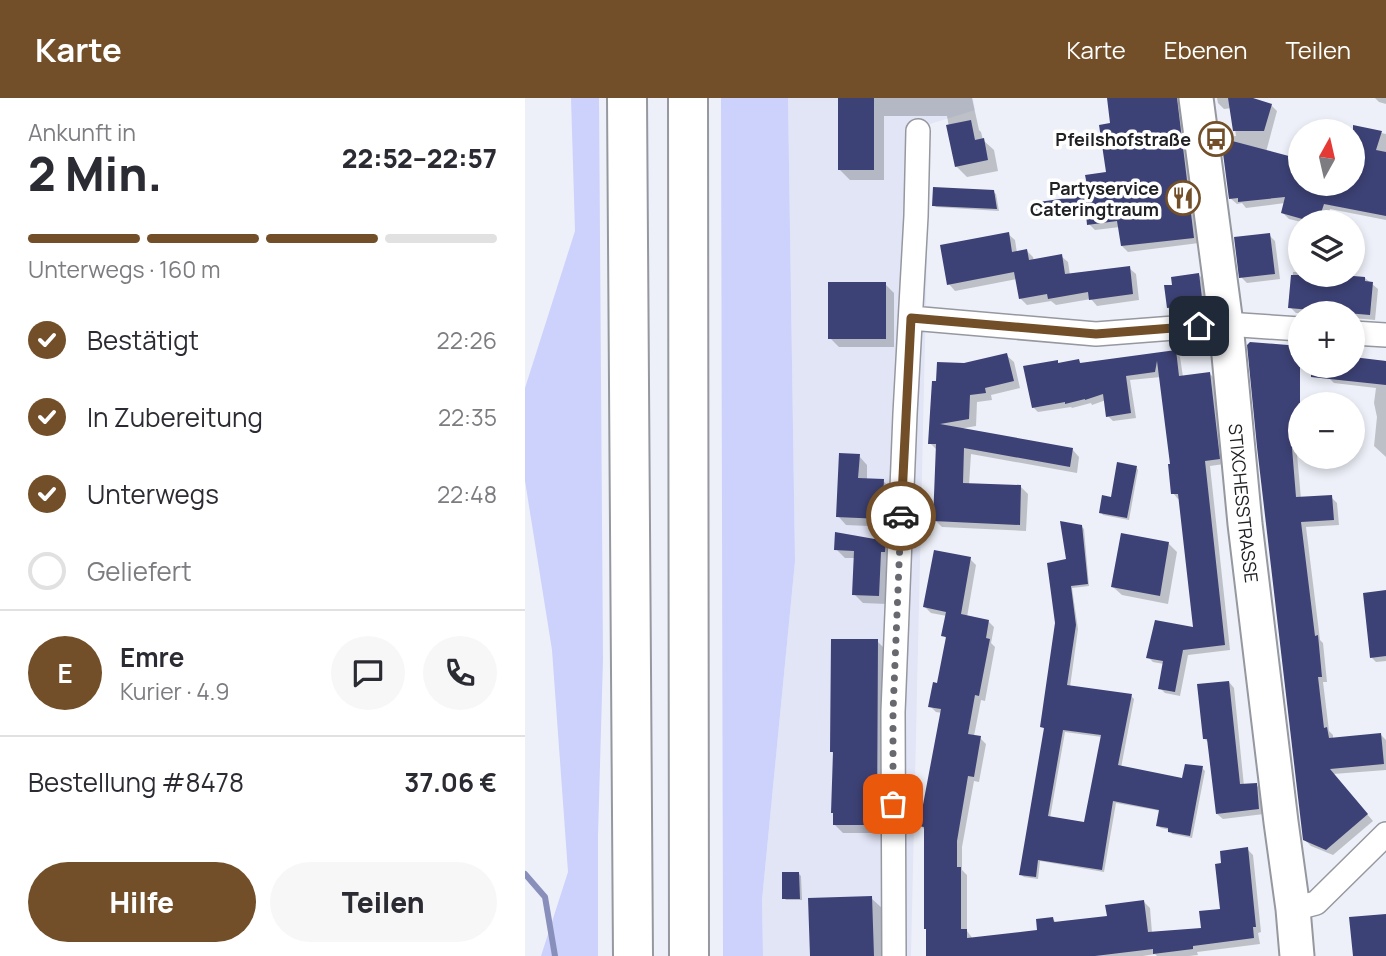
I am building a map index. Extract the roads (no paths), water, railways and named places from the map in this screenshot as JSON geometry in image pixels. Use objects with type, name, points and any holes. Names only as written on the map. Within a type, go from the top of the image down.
[{"type":"highway","points":[[627,98],[633,956]]},
{"type":"highway","points":[[688,98],[689,956]]},
{"type":"street","name":"STIXCHESSTRASSE","points":[[1196,98],[1226,324],[1245,524],[1297,956]]},
{"type":"street","points":[[894,956],[893,712],[918,131]]},
{"type":"street","points":[[911,318],[1096,334],[1226,324],[1288,328]]},
{"type":"street","points":[[1365,334],[1386,335]]},
{"type":"street","points":[[1293,909],[1316,903],[1386,834]]},
{"type":"waterway","points":[[525,874],[545,897],[555,956]]},
{"type":"place","name":"Pfeilshofstraße","points":[[1216,139]]},
{"type":"place","name":"Partyservice Cateringtraum","points":[[1183,198]]}]
